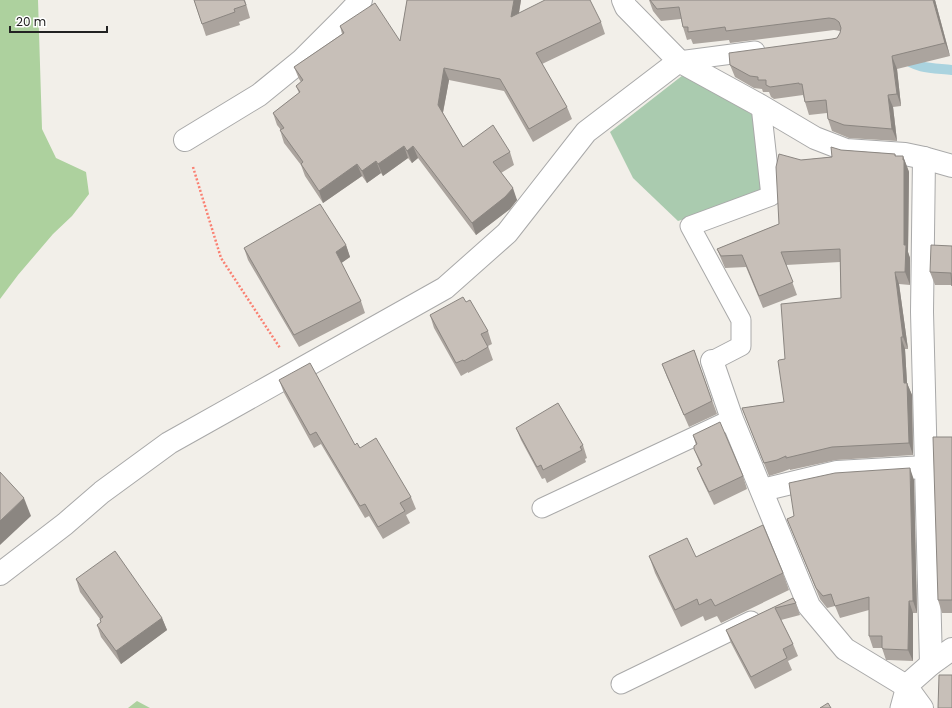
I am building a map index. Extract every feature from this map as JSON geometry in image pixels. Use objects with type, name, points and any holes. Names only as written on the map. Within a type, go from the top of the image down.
[{"type":"street","points":[[185,140],[258,95],[302,60],[361,0]]},
{"type":"street","points":[[623,0],[626,7],[679,61],[761,106],[815,138],[846,150],[905,154],[952,166]]},
{"type":"street","points":[[0,574],[65,524],[102,492],[169,443],[445,288],[506,233],[586,132],[679,61]]},
{"type":"street","points":[[924,158],[922,312],[931,664]]},
{"type":"street","points":[[712,360],[732,419],[762,490],[797,598],[808,606],[845,649],[906,686],[922,708]]},
{"type":"street","points":[[762,490],[837,472],[925,467]]},
{"type":"street","points":[[906,686],[931,664],[952,649]]},
{"type":"lane","points":[[679,61],[772,49]]},
{"type":"lane","points":[[712,360],[741,346],[741,320],[690,226],[771,196],[761,106]]},
{"type":"lane","points":[[542,508],[732,419]]},
{"type":"lane","points":[[621,684],[769,612]]},
{"type":"lane","points":[[900,708],[906,686]]},
{"type":"path","points":[[185,140],[221,258],[295,372]]},
{"type":"green space","points":[[0,0],[38,0],[42,129],[56,158],[86,172],[89,194],[72,216],[53,234],[18,275],[0,299]]},
{"type":"green space","points":[[683,75],[730,100],[754,116],[763,194],[678,221],[633,178],[610,132]]},
{"type":"green space","points":[[137,701],[150,708],[128,708]]},
{"type":"building","points":[[194,0],[244,0],[246,5],[234,9],[235,12],[202,24]]},
{"type":"building","points":[[407,0],[514,0],[511,17],[545,0],[590,0],[601,22],[536,53],[567,107],[529,129],[500,79],[444,68],[438,105],[463,147],[493,125],[510,152],[493,162],[513,188],[505,197],[472,223],[413,146],[407,151],[404,146],[378,164],[376,161],[362,171],[357,164],[319,191],[301,164],[303,162],[280,130],[284,128],[273,113],[300,92],[296,86],[303,80],[294,67],[344,33],[340,26],[375,3],[400,41]]},
{"type":"building","points":[[650,0],[933,0],[945,43],[892,56],[897,94],[888,95],[892,129],[844,125],[828,119],[826,100],[805,102],[802,84],[799,83],[770,87],[766,85],[766,80],[758,80],[758,77],[750,76],[730,65],[729,53],[837,38],[841,28],[839,22],[835,19],[829,18],[726,31],[725,27],[688,32],[688,27],[683,27],[679,7],[657,9]]},
{"type":"building","points":[[831,147],[841,150],[895,154],[895,156],[903,156],[904,245],[906,245],[905,272],[895,272],[903,337],[901,337],[904,383],[907,383],[909,443],[832,447],[786,458],[786,456],[764,463],[742,408],[784,402],[778,361],[785,359],[781,304],[841,298],[840,249],[781,252],[793,282],[759,296],[742,255],[721,256],[717,249],[779,224],[776,167],[779,154],[801,160],[832,157]]},
{"type":"building","points":[[320,204],[346,245],[336,252],[361,301],[294,335],[244,248]]},
{"type":"building","points":[[931,245],[952,246],[952,286],[951,273],[930,272]]},
{"type":"building","points":[[463,297],[466,302],[470,300],[488,331],[481,334],[488,347],[464,361],[463,360],[456,363],[430,315]]},
{"type":"building","points":[[694,350],[712,401],[684,415],[662,364]]},
{"type":"building","points":[[310,363],[355,445],[357,443],[360,448],[376,438],[411,497],[400,503],[405,511],[378,527],[365,504],[360,506],[316,432],[310,435],[279,380]]},
{"type":"building","points":[[558,403],[583,445],[580,447],[582,450],[543,470],[541,465],[537,467],[516,428]]},
{"type":"building","points":[[720,422],[743,476],[709,492],[697,468],[702,465],[694,449],[694,446],[697,444],[693,435]]},
{"type":"building","points":[[933,437],[952,437],[952,600],[938,600]]},
{"type":"building","points":[[910,468],[913,601],[909,601],[908,650],[884,649],[882,648],[882,636],[869,636],[869,597],[835,606],[831,594],[823,596],[816,588],[787,519],[794,516],[789,483],[835,473]]},
{"type":"building","points":[[0,472],[24,498],[0,521]]},
{"type":"building","points":[[763,525],[783,573],[715,606],[711,599],[699,605],[697,599],[675,610],[649,556],[687,538],[696,557]]},
{"type":"building","points":[[115,551],[162,618],[116,651],[97,625],[101,622],[100,619],[103,617],[76,579]]},
{"type":"building","points":[[793,598],[796,603],[775,608],[793,644],[783,649],[787,658],[751,677],[726,630]]},
{"type":"building","points":[[939,675],[952,675],[952,708],[938,708]]},
{"type":"building","points":[[828,703],[831,708],[820,708]]},
{"type":"waterway","points":[[905,58],[909,62],[921,66],[952,70]]}]
